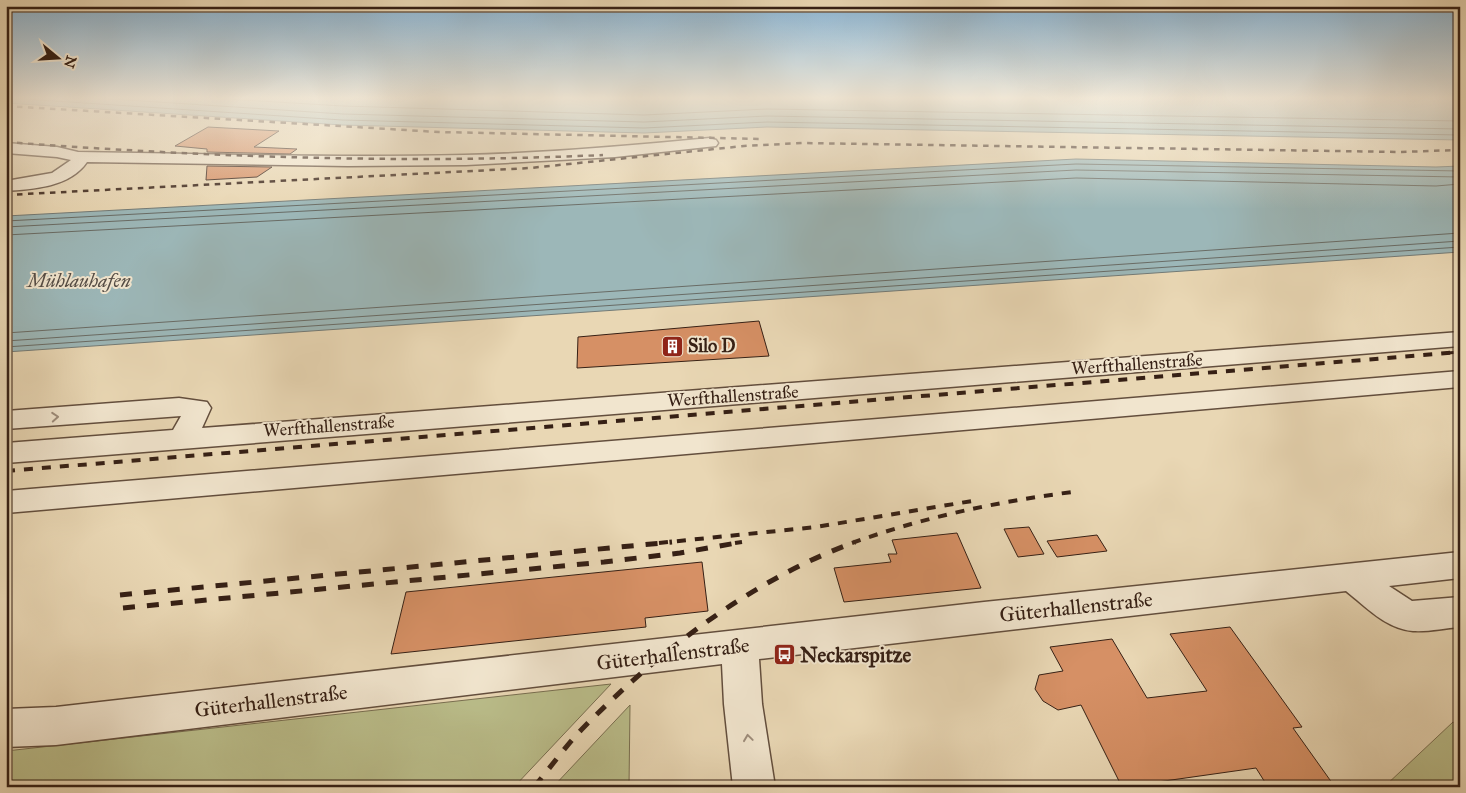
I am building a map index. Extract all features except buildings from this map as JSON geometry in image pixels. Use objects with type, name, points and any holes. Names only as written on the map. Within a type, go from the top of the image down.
[{"type":"street","points":[[6,148],[57,152],[78,157],[348,161],[466,160],[616,152],[710,143]]},
{"type":"street","points":[[6,186],[34,183],[60,176],[78,165],[80,160],[78,157]]},
{"type":"street","name":"Werfthallenstraße","points":[[6,453],[184,437],[1460,339]]},
{"type":"street","points":[[6,502],[1460,379]]},
{"type":"street","points":[[6,420],[179,407],[198,408],[184,437]]},
{"type":"street","name":"Güterhallenstraße","points":[[6,728],[56,726],[740,646],[1460,565]]},
{"type":"street","points":[[1352,577],[1398,612],[1412,616],[1460,612]]},
{"type":"street","points":[[740,646],[743,704],[754,787]]},
{"type":"green space","points":[[611,684],[514,787],[6,787],[6,751]]},
{"type":"green space","points":[[630,705],[629,787],[553,787]]},
{"type":"green space","points":[[1453,722],[1460,727],[1460,787],[1384,787]]},
{"type":"water","points":[[1194,135],[1460,135],[1460,140]]},
{"type":"water","name":"Mühlauhafen","points":[[1076,159],[1460,166],[1460,252],[6,352],[6,216]]},
{"type":"railway","points":[[578,135],[763,139]]},
{"type":"railway","points":[[6,142],[155,152],[304,158],[453,159],[603,155]]},
{"type":"railway","points":[[6,195],[530,168],[744,146],[802,143],[1400,152],[1457,150]]},
{"type":"railway","points":[[6,471],[1460,352],[1447,353]]},
{"type":"railway","points":[[855,542],[933,518],[1072,492]]},
{"type":"railway","points":[[659,543],[816,527],[972,501]]},
{"type":"railway","points":[[120,595],[672,542]]},
{"type":"railway","points":[[123,608],[604,562],[680,553],[742,542],[735,543]]},
{"type":"railway","points":[[534,787],[585,726],[645,670],[677,644],[745,596],[817,557],[855,542]]},
{"type":"place","name":"Silo D","points":[[672,346]]},
{"type":"place","name":"Neckarspitze","points":[[784,655]]}]
